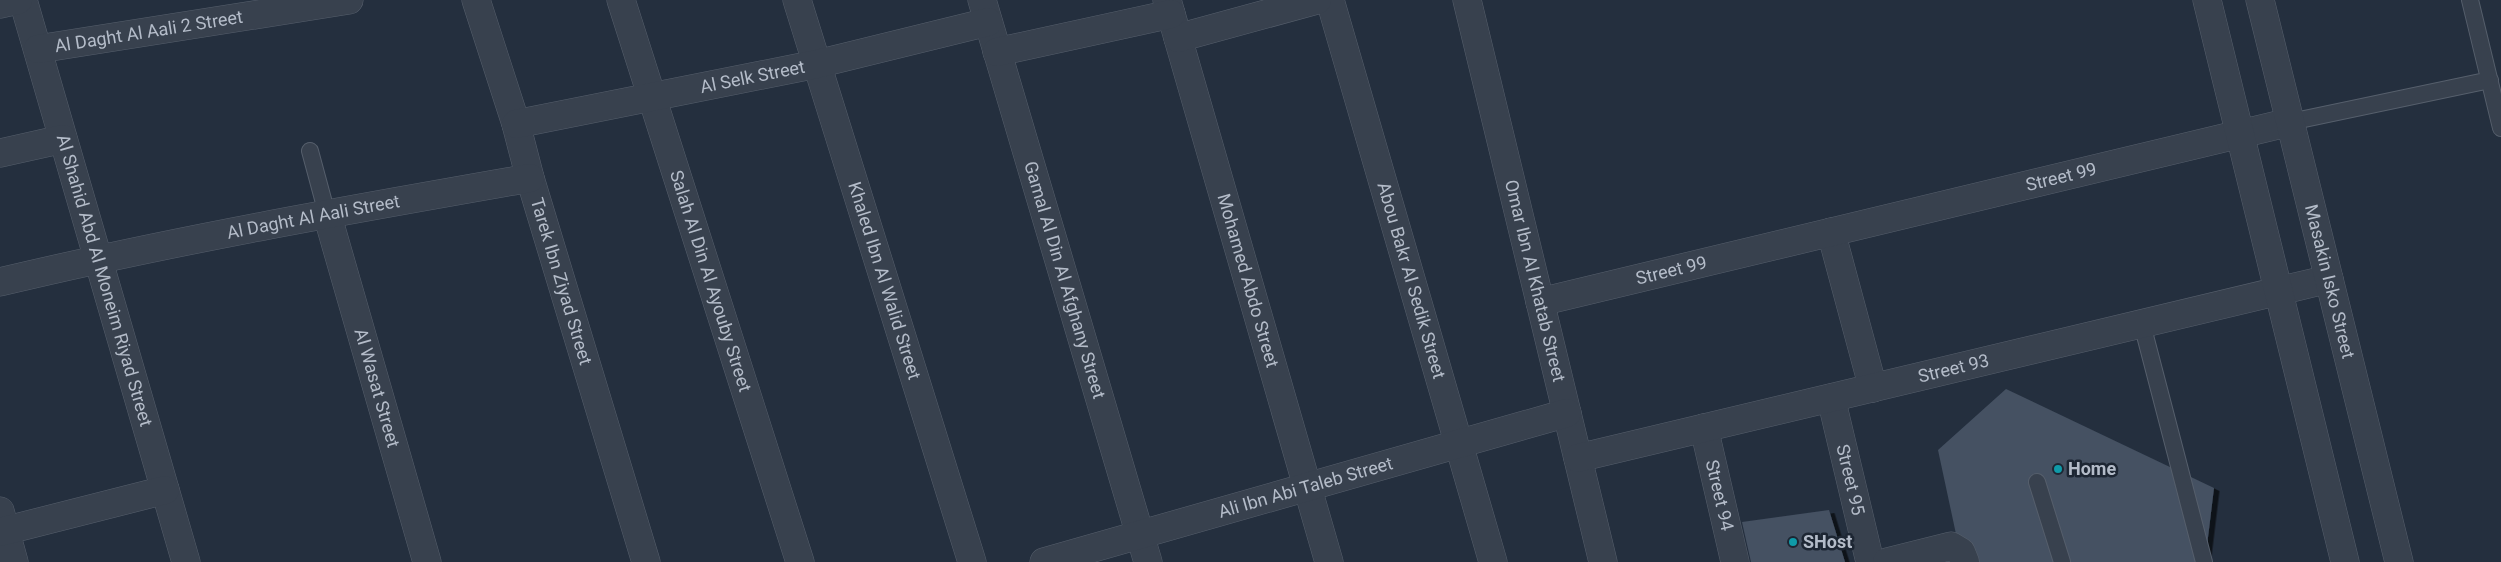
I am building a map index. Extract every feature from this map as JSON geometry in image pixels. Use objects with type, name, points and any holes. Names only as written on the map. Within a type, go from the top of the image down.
[{"type":"street","points":[[0,4],[18,0]]},
{"type":"street","name":"Al Shahid Abd Al Moneim Riyad Street","points":[[23,0],[186,562]]},
{"type":"street","name":"Al Daght Al Aali 2 Street","points":[[38,50],[243,8],[349,0]]},
{"type":"street","name":"Tarek Ibn Ziyad Street","points":[[476,0],[516,124],[530,178],[646,562]]},
{"type":"street","name":"Salah Al Din Al Ayouby Street","points":[[621,0],[800,562]]},
{"type":"street","name":"Khaled Ibn Al Walid Street","points":[[797,0],[972,562]]},
{"type":"street","points":[[997,52],[1172,17],[1318,0]]},
{"type":"street","name":"Abou Bakr Al Sedik Street","points":[[1330,0],[1493,562]]},
{"type":"street","name":"Omar Ibn Al Khatab Street","points":[[1467,0],[1603,562]]},
{"type":"street","points":[[2208,0],[2345,562]]},
{"type":"street","name":"Masakin Isko Street","points":[[2260,0],[2399,562]]},
{"type":"street","name":"Al Selk Street","points":[[516,124],[818,64],[985,11]]},
{"type":"street","name":"Gamal Al Din Al Afghany Street","points":[[985,11],[1148,562]]},
{"type":"street","name":"Mohamed Abdo Street","points":[[1172,17],[1329,562]]},
{"type":"street","name":"Street 99","points":[[1540,302],[2290,122]]},
{"type":"street","points":[[0,153],[63,139]]},
{"type":"street","name":"Al Daght Al Aali Street","points":[[0,282],[97,259],[326,214],[530,178]]},
{"type":"street","name":"Al Wasat Street","points":[[326,214],[427,562]]},
{"type":"street","points":[[1831,232],[1873,388]]},
{"type":"street","name":"Street 93","points":[[1578,458],[2329,280]]},
{"type":"street","name":"Street 95","points":[[1831,398],[1870,562]]},
{"type":"street","name":"Ali Ibn Abi Taleb Street","points":[[1044,562],[1567,413]]},
{"type":"street","name":"Street 94","points":[[1704,428],[1735,562]]},
{"type":"street","points":[[14,562],[2,525],[165,490]]},
{"type":"street","points":[[1887,562],[1950,546],[1961,552],[1965,562]]},
{"type":"lane","points":[[2470,0],[2501,128]]},
{"type":"lane","points":[[2290,122],[2490,80]]},
{"type":"lane","points":[[310,151],[326,214]]},
{"type":"lane","points":[[2142,324],[2204,562]]},
{"type":"lane","points":[[2037,482],[2062,562]]},
{"type":"building","name":"Home","points":[[2006,389],[2214,488],[2205,562],[1962,562],[1938,450]]},
{"type":"building","name":"SHost","points":[[1829,510],[1845,562],[1751,562],[1742,522]]},
{"type":"place","name":"Home","points":[[2058,469]]},
{"type":"place","name":"SHost","points":[[1793,542]]}]
